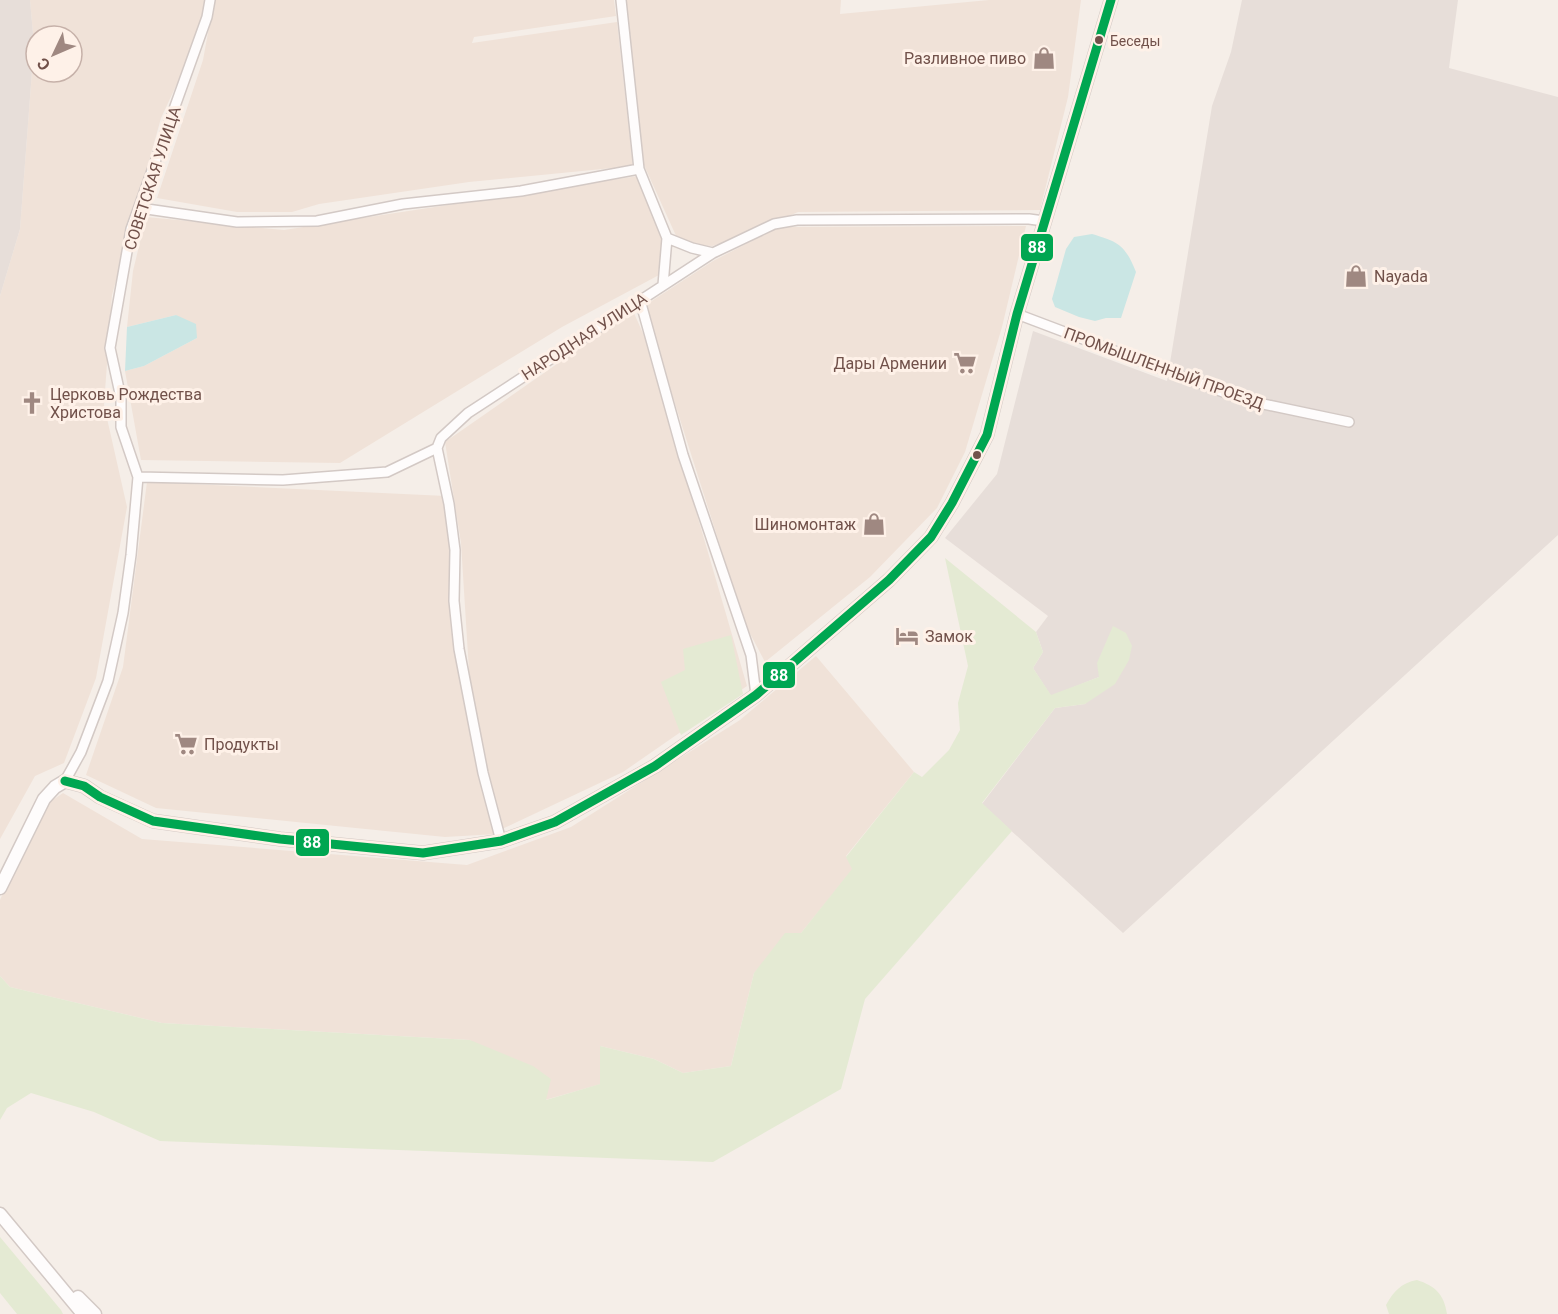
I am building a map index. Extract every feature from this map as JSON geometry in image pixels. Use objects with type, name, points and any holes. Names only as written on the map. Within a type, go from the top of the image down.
[{"type":"street","name":"СОВЕТСКАЯ УЛИЦА","points":[[138,477],[121,427],[121,398],[110,348],[131,229],[207,17],[210,0]]},
{"type":"street","points":[[621,0],[639,169],[667,238],[663,285]]},
{"type":"street","points":[[65,781],[84,786],[100,797],[153,821],[280,839],[423,853],[501,841],[555,822],[655,766],[756,695],[889,580],[931,537],[987,435],[1017,314],[1111,0]]},
{"type":"street","points":[[140,208],[237,222],[317,221],[403,204],[521,191],[639,169]]},
{"type":"street","name":"НАРОДНАЯ УЛИЦА","points":[[138,477],[283,480],[387,472],[437,448],[441,438],[468,413],[663,285],[713,253],[774,224],[797,220],[1029,219],[1044,221]]},
{"type":"street","points":[[667,238],[713,253]]},
{"type":"street","points":[[640,300],[683,455],[751,655],[756,695]]},
{"type":"street","name":"ПРОМЫШЛЕННЫЙ ПРОЕЗД","points":[[1017,314],[1244,399],[1349,422]]},
{"type":"street","points":[[437,448],[449,504],[455,550],[454,601],[459,649],[483,773],[501,841]]},
{"type":"street","points":[[0,888],[44,799],[55,787],[65,781],[81,752],[108,681],[125,601],[138,477]]},
{"type":"street","points":[[0,1214],[83,1314]]},
{"type":"street","points":[[44,1266],[95,1314]]},
{"type":"shaded area","points":[[0,0],[30,0],[32,24],[24,24],[24,84],[31,84],[20,229],[0,296]]},
{"type":"shaded area","points":[[30,0],[207,0],[197,41],[161,118],[112,295],[104,405],[127,507],[96,678],[64,763],[35,776],[0,839],[0,296],[20,229],[31,84],[84,84],[84,24],[32,24]]},
{"type":"shaded area","points":[[214,0],[614,0],[616,16],[474,37],[472,43],[617,22],[633,166],[469,182],[319,204],[292,212],[237,212],[157,198],[203,60]]},
{"type":"shaded area","points":[[626,0],[841,0],[840,14],[989,0],[1081,0],[1068,97],[1040,210],[798,212],[712,246],[697,245],[677,238],[639,154]]},
{"type":"shaded area","points":[[1242,0],[1458,0],[1449,68],[1558,97],[1558,535],[1123,933],[982,804],[1055,708],[1085,704],[1099,677],[1051,696],[1033,668],[1043,652],[1036,632],[1048,616],[945,538],[997,474],[1033,331],[1167,381],[1212,106],[1231,52]]},
{"type":"shaded area","points":[[638,176],[665,238],[659,275],[562,327],[340,463],[141,460],[125,371],[144,366],[197,338],[176,315],[127,327],[133,271],[146,217],[284,230]]},
{"type":"shaded area","points":[[1026,226],[1002,327],[965,452],[937,508],[870,577],[765,662],[745,624],[644,306],[713,261],[779,227]]},
{"type":"shaded area","points":[[633,311],[646,340],[747,686],[623,772],[500,830],[471,703],[461,543],[445,442]]},
{"type":"shaded area","points":[[147,482],[446,496],[453,547],[455,640],[497,834],[445,837],[156,808],[86,775],[123,667]]},
{"type":"shaded area","points":[[816,656],[914,772],[846,856],[853,869],[801,933],[754,973],[731,1066],[683,1073],[654,1059],[600,1046],[601,1084],[545,1100],[470,1040],[162,1023],[10,987],[0,976],[0,900],[41,808],[63,793],[142,839],[467,865],[571,827],[740,720]]},
{"type":"green space","points":[[945,558],[1036,632],[1043,652],[1033,668],[1051,695],[1099,677],[1097,663],[1113,626],[1126,633],[1132,646],[1129,660],[1115,684],[1085,704],[1055,708],[982,803],[1012,831],[865,999],[841,1089],[713,1162],[160,1141],[94,1112],[31,1093],[7,1108],[0,1120],[0,976],[10,987],[162,1023],[470,1040],[533,1066],[551,1079],[546,1100],[600,1084],[600,1046],[654,1059],[683,1073],[731,1066],[754,973],[785,933],[801,933],[852,869],[846,857],[914,772],[922,777],[949,750],[960,730],[958,703],[968,666]]},
{"type":"green space","points":[[731,635],[743,694],[681,735],[661,682],[685,670],[683,649]]},
{"type":"green space","points":[[0,1237],[63,1314],[17,1314],[0,1293]]},
{"type":"green space","points":[[1417,1280],[1438,1292],[1444,1301],[1447,1314],[1389,1314],[1386,1305],[1395,1292],[1407,1283]]},
{"type":"water","points":[[1092,234],[1120,246],[1136,272],[1121,318],[1095,321],[1079,317],[1055,307],[1052,299],[1066,249],[1074,237]]},
{"type":"water","points":[[176,315],[196,324],[197,338],[144,366],[125,371],[127,327]]},
{"type":"transit line","name":"88","points":[[65,781],[84,786],[100,797],[153,821],[280,839],[423,853],[501,841],[555,822],[655,766],[756,695],[889,580],[931,537],[952,503],[987,435],[1017,314],[1111,0]]},
{"type":"place","name":"Беседы","points":[[1099,40]]},
{"type":"place","name":"Разливное пиво","points":[[1044,58]]},
{"type":"place","name":"Nayada","points":[[1356,276]]},
{"type":"place","name":"Дары Армении","points":[[965,363]]},
{"type":"place","name":"Церковь Рождества Христова","points":[[32,403]]},
{"type":"place","name":"Шиномонтаж","points":[[874,524]]},
{"type":"place","name":"Замок","points":[[907,636]]},
{"type":"place","name":"Продукты","points":[[186,744]]}]
